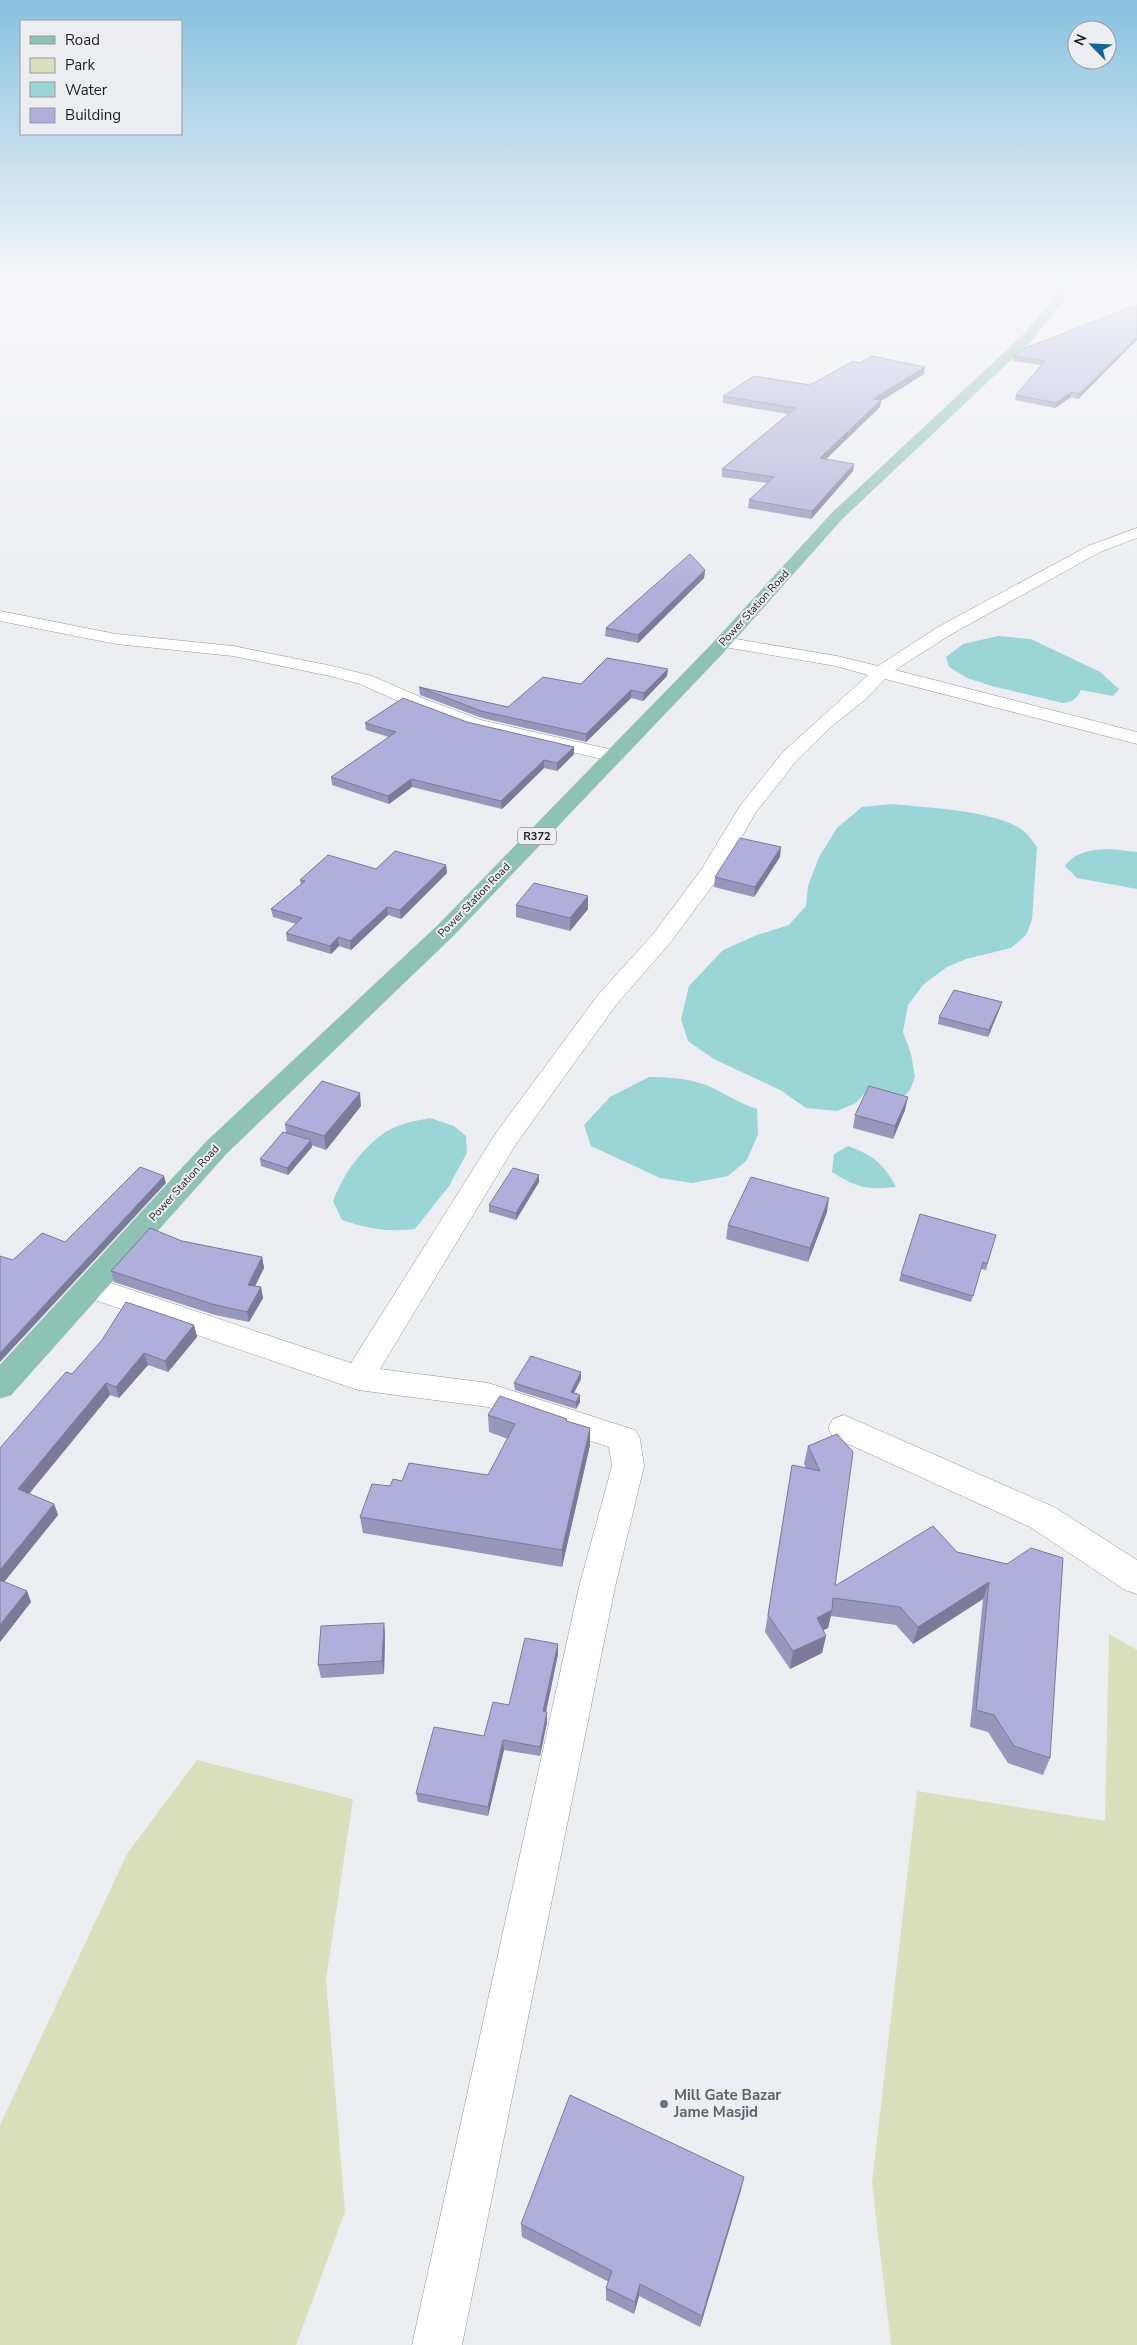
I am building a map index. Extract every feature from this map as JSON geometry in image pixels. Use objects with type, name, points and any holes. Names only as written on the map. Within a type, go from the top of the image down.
[{"type":"main road","name":"Power Station Road","points":[[0,1386],[217,1147],[445,931],[724,642],[837,516],[973,388]]},
{"type":"street","points":[[358,1378],[506,1139],[607,1000],[662,938],[712,872],[747,810],[790,756],[824,722],[859,695],[882,671],[944,631],[1094,549],[1137,533]]},
{"type":"street","points":[[0,616],[116,639],[233,651],[332,671],[366,680],[418,703],[475,724],[615,756]]},
{"type":"street","points":[[724,642],[837,660],[1137,738]]},
{"type":"street","points":[[90,1287],[358,1378],[488,1395],[624,1439],[628,1466],[595,1597],[437,2345]]},
{"type":"street","points":[[844,1428],[1042,1517],[1137,1579]]},
{"type":"green space","points":[[1109,1634],[1137,1650],[1137,2345],[891,2345],[872,2183],[917,1791],[1105,1821]]},
{"type":"green space","points":[[197,1760],[353,1799],[326,1979],[345,2212],[296,2345],[0,2345],[0,2125],[127,1854]]},
{"type":"water","points":[[998,636],[1031,639],[1100,672],[1119,689],[1113,696],[1081,690],[1074,700],[1063,703],[992,686],[967,678],[949,667],[946,657],[963,644]]},
{"type":"water","points":[[893,804],[962,811],[981,815],[998,819],[1025,832],[1037,847],[1032,920],[1026,935],[1011,948],[966,959],[947,967],[924,984],[908,1005],[903,1032],[911,1054],[915,1077],[910,1090],[902,1098],[866,1092],[856,1103],[837,1111],[806,1108],[782,1091],[714,1059],[688,1041],[681,1019],[689,986],[723,950],[757,935],[789,925],[806,906],[808,886],[819,857],[837,828],[862,807]]},
{"type":"water","points":[[1109,849],[1137,852],[1137,889],[1077,878],[1065,866],[1079,854]]},
{"type":"water","points":[[649,1077],[674,1078],[700,1083],[757,1109],[758,1134],[747,1160],[728,1176],[692,1183],[660,1178],[591,1146],[584,1125],[610,1097]]},
{"type":"water","points":[[430,1118],[454,1126],[466,1136],[467,1153],[449,1186],[415,1229],[378,1229],[342,1220],[333,1201],[346,1174],[358,1157],[385,1132],[404,1124]]},
{"type":"water","points":[[848,1146],[877,1161],[887,1172],[896,1187],[863,1187],[848,1182],[832,1172],[834,1154]]},
{"type":"building","points":[[735,388],[890,388],[873,399],[881,400],[820,458],[854,464],[812,511],[749,500],[774,477],[722,469],[796,408],[723,396]]},
{"type":"building","points":[[1022,388],[1085,388],[1079,394],[1072,392],[1056,403],[1016,395]]},
{"type":"building","points":[[690,554],[705,570],[638,635],[606,628]]},
{"type":"building","points":[[607,658],[668,669],[644,693],[631,690],[586,734],[481,711],[419,687],[508,707],[543,677],[581,684]]},
{"type":"building","points":[[403,698],[467,722],[574,747],[557,763],[544,760],[501,801],[411,779],[388,796],[331,777],[396,732],[365,723]]},
{"type":"building","points":[[740,838],[781,847],[755,887],[715,877]]},
{"type":"building","points":[[395,851],[446,865],[400,910],[387,907],[350,941],[338,937],[330,946],[286,933],[302,918],[271,909],[305,881],[300,880],[328,855],[376,869]]},
{"type":"building","points":[[534,883],[588,896],[570,918],[516,905]]},
{"type":"building","points":[[954,990],[1002,1002],[989,1030],[939,1017]]},
{"type":"building","points":[[322,1081],[360,1093],[324,1136],[285,1124]]},
{"type":"building","points":[[869,1086],[908,1097],[895,1126],[855,1115]]},
{"type":"building","points":[[283,1132],[311,1140],[287,1168],[260,1159]]},
{"type":"building","points":[[140,1167],[164,1176],[0,1353],[0,1256],[13,1260],[42,1233],[65,1242]]},
{"type":"building","points":[[513,1168],[539,1175],[516,1213],[489,1205]]},
{"type":"building","points":[[751,1177],[829,1198],[810,1248],[728,1225]]},
{"type":"building","points":[[920,1214],[996,1235],[987,1264],[983,1262],[973,1296],[901,1274]]},
{"type":"building","points":[[150,1228],[182,1241],[262,1257],[248,1285],[261,1287],[247,1312],[212,1304],[111,1271]]},
{"type":"building","points":[[126,1302],[194,1325],[165,1361],[144,1353],[116,1387],[106,1383],[18,1489],[54,1504],[0,1570],[0,1448],[66,1372],[72,1374],[102,1340]]},
{"type":"building","points":[[531,1356],[581,1372],[571,1392],[580,1395],[576,1402],[514,1383]]},
{"type":"building","points":[[500,1396],[590,1428],[562,1550],[360,1517],[372,1484],[390,1486],[393,1479],[402,1481],[409,1463],[488,1475],[515,1424],[488,1415]]},
{"type":"building","points":[[837,1434],[853,1452],[835,1586],[933,1526],[957,1552],[1007,1564],[1031,1548],[1063,1558],[1050,1758],[1014,1746],[994,1715],[976,1710],[989,1582],[918,1627],[900,1607],[833,1598],[832,1610],[817,1618],[826,1636],[793,1651],[768,1615],[792,1465],[820,1471],[808,1446]]},
{"type":"building","points":[[0,1580],[27,1591],[0,1625]]},
{"type":"building","points":[[384,1623],[382,1661],[318,1665],[321,1626]]},
{"type":"building","points":[[525,1638],[558,1644],[543,1711],[547,1712],[540,1747],[503,1740],[488,1807],[416,1793],[434,1727],[484,1736],[493,1702],[509,1705]]},
{"type":"building","points":[[570,2095],[744,2177],[702,2316],[640,2284],[635,2302],[606,2288],[612,2271],[521,2224]]},
{"type":"place","name":"Mill Gate Bazar Jame Masjid","points":[[664,2104]]}]
